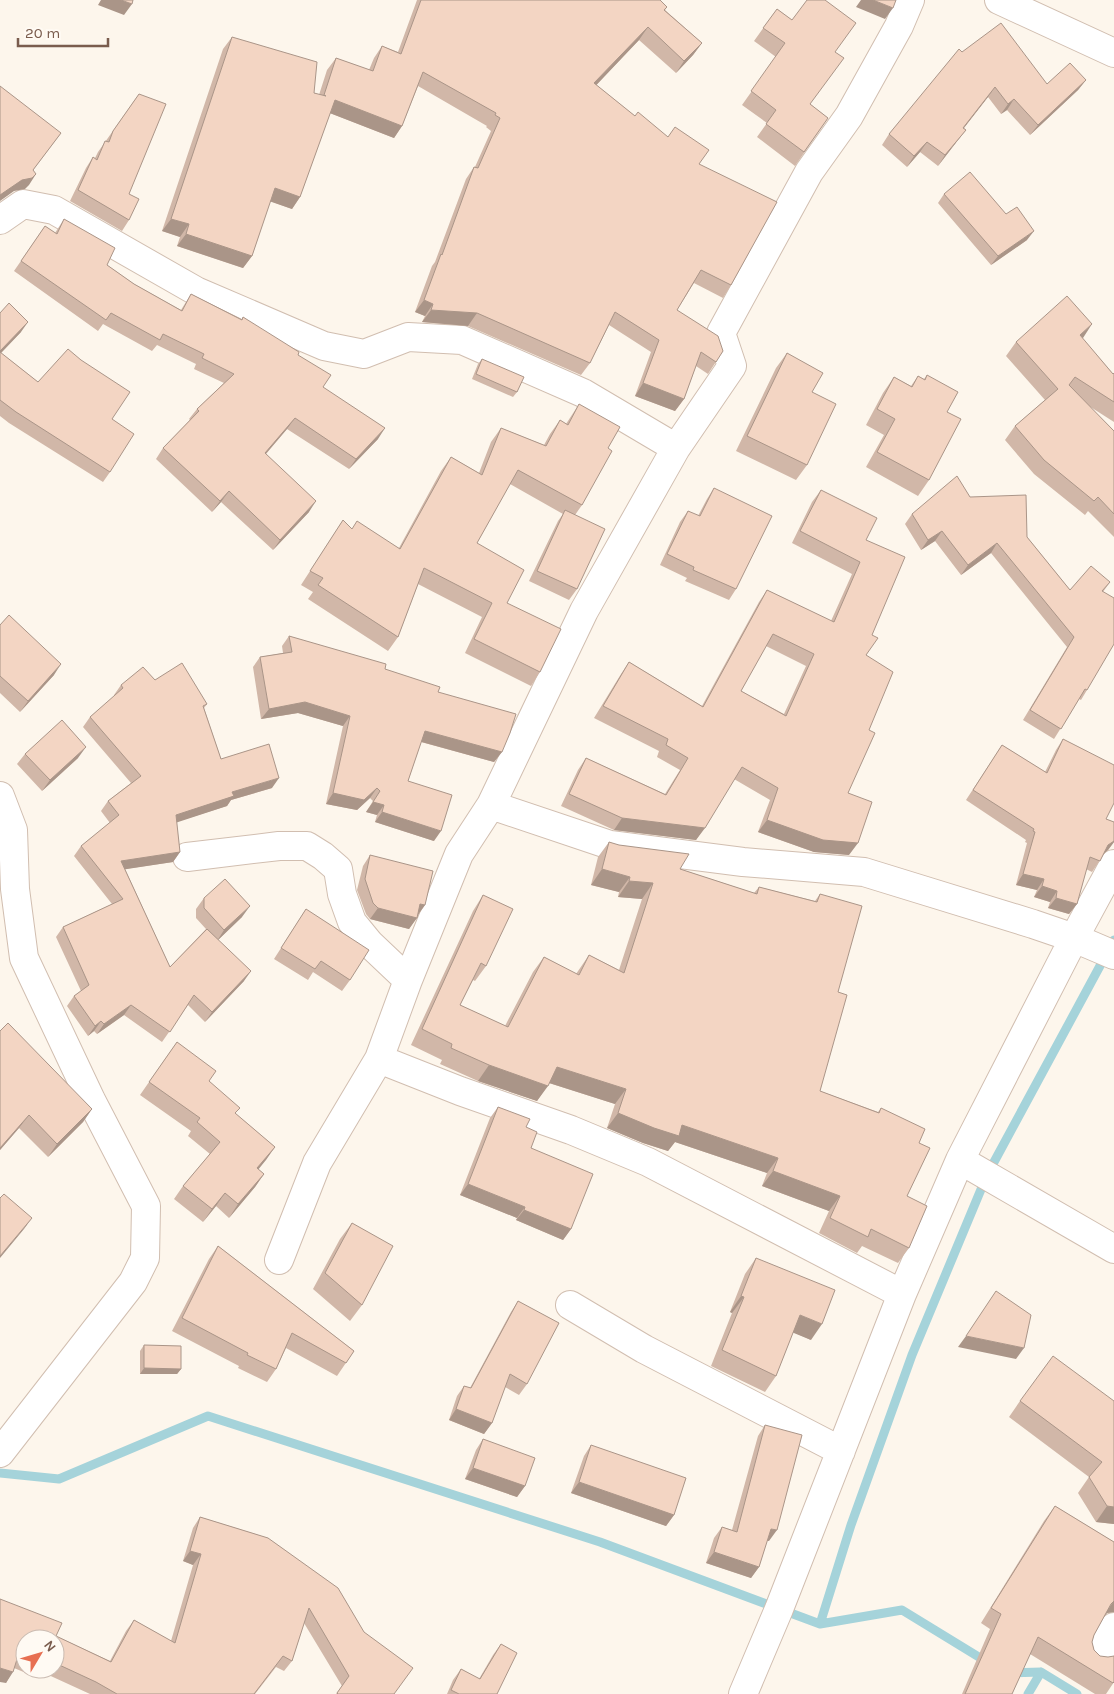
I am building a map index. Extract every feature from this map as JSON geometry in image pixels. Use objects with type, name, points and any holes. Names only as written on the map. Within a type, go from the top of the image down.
[{"type":"street","points":[[279,1260],[317,1163],[379,1059],[408,980],[459,854],[491,805],[584,610],[676,448],[732,366],[721,333],[809,172],[849,116],[899,26],[910,0]]},
{"type":"street","points":[[999,0],[1114,53]]},
{"type":"street","points":[[0,220],[24,204],[54,210],[196,291],[324,346],[364,354],[408,337],[462,340],[583,393],[676,448]]},
{"type":"street","points":[[0,796],[13,830],[15,889],[24,958],[92,1100],[146,1206],[145,1258],[133,1282],[0,1453]]},
{"type":"street","points":[[491,805],[610,845],[743,862],[864,872],[1033,924],[1074,938],[1114,955]]},
{"type":"street","points":[[187,857],[279,846],[307,846],[323,856],[338,869],[342,894],[352,922],[370,944],[408,980]]},
{"type":"street","points":[[743,1694],[779,1609],[902,1294],[960,1160],[1114,864]]},
{"type":"street","points":[[379,1059],[460,1091],[571,1130],[648,1162],[902,1294]]},
{"type":"street","points":[[960,1160],[1114,1249]]},
{"type":"street","points":[[570,1305],[644,1348],[841,1451]]},
{"type":"street","points":[[1097,1658],[1114,1627]]},
{"type":"building","points":[[121,0],[133,0],[132,4]]},
{"type":"building","points":[[421,0],[660,0],[667,7],[664,10],[702,43],[684,61],[648,27],[594,83],[635,116],[638,112],[668,137],[675,127],[709,150],[699,164],[777,202],[731,285],[701,270],[677,310],[718,336],[723,351],[716,362],[701,352],[684,399],[643,383],[659,340],[615,312],[590,363],[477,313],[431,310],[433,304],[424,300],[474,167],[478,168],[500,118],[495,115],[496,113],[423,72],[402,126],[335,100],[300,197],[275,188],[252,256],[186,234],[189,224],[171,219],[232,37],[317,62],[314,93],[326,96],[324,95],[336,58],[373,71],[382,46],[401,54]]},
{"type":"building","points":[[807,0],[825,0],[856,23],[835,52],[844,58],[810,104],[828,118],[804,152],[766,124],[776,110],[751,91],[785,43],[763,28],[777,9],[792,20]]},
{"type":"building","points":[[873,0],[896,0],[893,8]]},
{"type":"building","points":[[1001,23],[1047,84],[1070,63],[1086,80],[1038,125],[1014,99],[1008,104],[995,87],[963,128],[966,130],[945,155],[927,142],[914,156],[889,134],[959,49],[962,52]]},
{"type":"building","points":[[0,86],[61,133],[33,170],[36,174],[32,178],[22,180],[0,195]]},
{"type":"building","points":[[139,94],[166,104],[129,194],[139,199],[129,220],[78,190],[93,157],[97,160],[105,141],[109,142],[113,131]]},
{"type":"building","points":[[970,172],[1006,214],[1017,207],[1034,231],[998,256],[944,194]]},
{"type":"building","points":[[64,219],[115,248],[107,265],[134,284],[182,311],[191,294],[242,320],[243,317],[299,352],[298,355],[331,375],[323,387],[385,428],[356,459],[295,418],[265,453],[316,501],[280,540],[229,491],[220,501],[163,448],[199,411],[197,409],[234,374],[202,358],[204,354],[163,334],[160,340],[111,313],[106,320],[21,261],[45,226],[57,234]]},
{"type":"building","points":[[1067,296],[1092,324],[1080,335],[1114,373],[1114,402],[1075,377],[1069,385],[1114,431],[1114,514],[1098,497],[1094,501],[1044,460],[1015,426],[1058,389],[1016,342]]},
{"type":"building","points":[[9,303],[28,322],[0,351],[0,313]]},
{"type":"building","points":[[68,349],[81,360],[130,392],[112,419],[134,434],[110,472],[0,400],[0,352],[38,382]]},
{"type":"building","points":[[787,353],[823,373],[812,392],[836,404],[807,465],[747,436]]},
{"type":"building","points":[[482,359],[524,377],[517,392],[476,374]]},
{"type":"building","points":[[927,375],[958,392],[947,412],[961,419],[929,480],[877,452],[895,419],[877,409],[894,377],[912,387],[918,376],[925,380]]},
{"type":"building","points":[[579,404],[620,427],[608,448],[612,451],[582,505],[518,470],[477,543],[524,570],[507,603],[561,629],[540,672],[474,639],[492,603],[424,568],[398,637],[318,585],[323,578],[310,571],[343,520],[352,529],[357,521],[400,549],[451,457],[482,475],[501,428],[546,446],[560,420],[568,425]]},
{"type":"building","points":[[957,476],[970,497],[1026,495],[1027,537],[1070,590],[1091,566],[1110,582],[1102,591],[1114,598],[1114,644],[1061,729],[1030,710],[1074,637],[997,543],[968,565],[942,531],[928,540],[912,514]]},
{"type":"building","points":[[714,488],[772,516],[736,589],[693,570],[694,567],[667,554],[688,511],[700,516]]},
{"type":"building","points":[[821,490],[877,518],[866,540],[905,557],[872,635],[878,638],[866,655],[893,672],[869,730],[875,733],[848,793],[872,802],[858,843],[823,840],[767,820],[778,788],[742,767],[705,828],[622,818],[569,794],[586,758],[666,795],[688,758],[666,745],[668,739],[603,706],[629,662],[703,707],[767,590],[834,622],[860,562],[800,531]],"holes":[[[773,634],[814,654],[786,716],[741,691]]]},
{"type":"building","points":[[565,510],[605,529],[577,589],[537,571]]},
{"type":"building","points":[[9,615],[61,664],[28,701],[0,676],[0,625]]},
{"type":"building","points":[[289,636],[386,664],[385,669],[440,687],[438,692],[516,714],[502,752],[425,731],[408,781],[452,795],[441,831],[382,812],[384,805],[373,802],[380,791],[377,788],[364,800],[333,793],[350,716],[305,702],[269,709],[260,657],[292,652]]},
{"type":"building","points":[[182,663],[207,704],[203,706],[221,759],[269,744],[279,778],[232,792],[234,796],[176,815],[180,852],[121,861],[170,967],[207,929],[251,971],[212,1012],[194,995],[170,1032],[131,1005],[104,1024],[101,1021],[95,1026],[74,996],[89,985],[63,927],[123,899],[81,846],[119,815],[108,801],[141,776],[90,717],[123,688],[121,685],[143,667],[155,680]]},
{"type":"building","points":[[62,720],[86,747],[50,780],[25,754]]},
{"type":"building","points":[[1063,739],[1114,765],[1114,803],[1106,819],[1114,822],[1114,841],[1108,845],[1100,861],[1090,857],[1077,904],[1056,898],[1057,891],[1042,886],[1044,879],[1023,874],[1035,832],[1033,831],[1034,829],[973,790],[1002,745],[1047,773]]},
{"type":"building","points":[[609,842],[689,854],[680,869],[757,894],[759,887],[817,902],[820,894],[862,906],[838,992],[847,995],[820,1091],[879,1113],[881,1108],[925,1129],[919,1143],[930,1148],[907,1196],[927,1206],[909,1248],[871,1229],[868,1237],[830,1218],[840,1196],[773,1171],[778,1158],[682,1125],[679,1136],[618,1113],[626,1089],[557,1067],[548,1086],[489,1065],[451,1048],[452,1044],[422,1029],[483,895],[513,909],[486,966],[481,963],[460,1005],[508,1027],[544,957],[579,975],[589,955],[624,973],[653,883],[629,881],[630,877],[602,869]]},
{"type":"building","points":[[370,855],[433,871],[425,905],[420,904],[417,918],[378,908],[373,903],[365,879]]},
{"type":"building","points":[[225,879],[250,906],[224,930],[204,908],[204,898]]},
{"type":"building","points":[[306,909],[369,950],[350,980],[321,961],[315,969],[281,948]]},
{"type":"building","points":[[8,1023],[92,1109],[57,1144],[29,1115],[0,1148],[0,1031]]},
{"type":"building","points":[[177,1042],[216,1071],[209,1081],[240,1108],[235,1113],[275,1147],[257,1168],[264,1174],[238,1204],[225,1193],[212,1209],[183,1186],[220,1142],[197,1122],[200,1118],[149,1082]]},
{"type":"building","points":[[498,1107],[530,1119],[526,1127],[537,1132],[531,1148],[593,1174],[571,1229],[524,1210],[525,1207],[468,1184]]},
{"type":"building","points":[[4,1194],[32,1218],[0,1256],[0,1198]]},
{"type":"building","points":[[352,1223],[393,1246],[362,1305],[325,1273]]},
{"type":"building","points":[[218,1246],[354,1351],[346,1363],[292,1333],[276,1369],[247,1355],[248,1353],[182,1318]]},
{"type":"building","points":[[756,1258],[835,1290],[822,1324],[800,1315],[776,1376],[722,1350],[744,1297],[741,1296]]},
{"type":"building","points":[[996,1291],[1031,1315],[1024,1348],[966,1336]]},
{"type":"building","points":[[518,1301],[559,1323],[527,1384],[510,1374],[492,1423],[456,1409],[464,1386],[471,1388]]},
{"type":"building","points":[[144,1345],[181,1346],[181,1369],[144,1368]]},
{"type":"building","points":[[1053,1356],[1114,1401],[1114,1507],[1107,1506],[1089,1477],[1102,1462],[1020,1401]]},
{"type":"building","points":[[765,1425],[802,1435],[777,1530],[771,1529],[759,1567],[714,1552],[722,1527],[737,1532]]},
{"type":"building","points":[[483,1439],[535,1458],[525,1486],[473,1468]]},
{"type":"building","points":[[591,1445],[686,1478],[674,1515],[579,1482]]},
{"type":"building","points":[[1055,1506],[1114,1542],[1114,1601],[1094,1635],[1092,1642],[1094,1650],[1100,1656],[1114,1656],[1114,1682],[1038,1637],[1012,1694],[965,1694],[1001,1614],[991,1608]]},
{"type":"building","points":[[200,1517],[268,1538],[338,1588],[364,1632],[413,1668],[394,1694],[338,1694],[349,1676],[309,1608],[292,1661],[283,1656],[254,1694],[117,1694],[65,1668],[65,1640],[111,1662],[134,1620],[175,1643],[201,1554],[190,1551]]},
{"type":"building","points":[[0,1599],[62,1623],[59,1629],[15,1629],[15,1666],[13,1672],[0,1668]]},
{"type":"building","points":[[501,1644],[517,1653],[497,1694],[459,1694],[451,1690],[461,1669],[480,1679]]},
{"type":"waterway","points":[[820,1624],[851,1525],[912,1355],[987,1175],[1114,940]]},
{"type":"waterway","points":[[0,1473],[59,1479],[208,1416],[600,1542],[820,1624],[902,1610],[987,1662]]},
{"type":"waterway","points":[[1011,1673],[1041,1672],[1077,1694]]},
{"type":"waterway","points":[[1028,1694],[1041,1672]]}]
